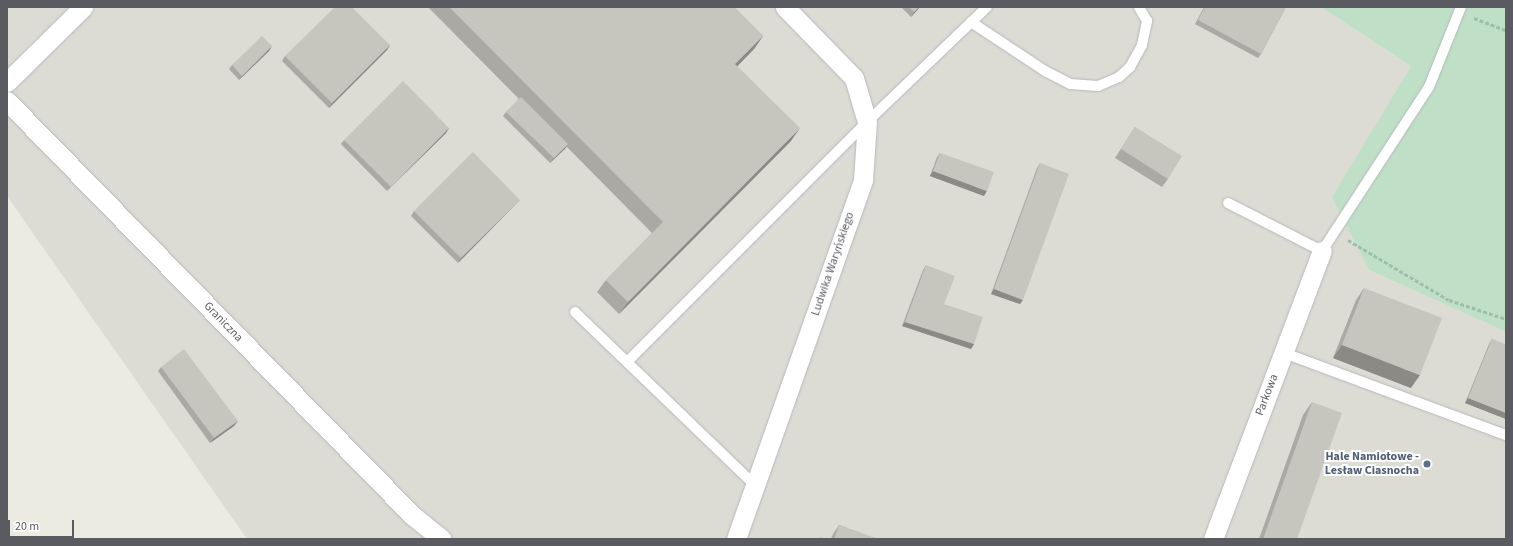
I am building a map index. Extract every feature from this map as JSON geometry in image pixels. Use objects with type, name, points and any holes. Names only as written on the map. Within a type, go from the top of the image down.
[{"type":"street","points":[[7,82],[83,7]]},
{"type":"street","name":"Ludwika Waryńskiego","points":[[736,539],[862,180],[867,122],[854,78],[784,7]]},
{"type":"street","name":"Graniczna","points":[[7,101],[412,515],[442,539]]},
{"type":"street","name":"Parkowa","points":[[1213,539],[1322,251]]},
{"type":"lane","points":[[627,362],[867,122],[987,7]]},
{"type":"lane","points":[[971,22],[1044,71],[1070,84],[1098,86],[1120,77],[1130,67],[1142,45],[1147,21],[1139,7]]},
{"type":"lane","points":[[1228,203],[1322,251],[1429,87],[1460,10]]},
{"type":"lane","points":[[575,312],[755,485]]},
{"type":"lane","points":[[1284,353],[1506,435]]},
{"type":"path","points":[[1460,10],[1506,30]]},
{"type":"path","points":[[1335,232],[1368,254],[1449,300],[1506,319]]},
{"type":"shaded area","points":[[7,7],[1321,7],[1411,66],[1333,197],[1369,270],[1506,332],[1506,539],[247,539],[7,196]]},
{"type":"green space","points":[[1321,7],[1506,7],[1506,332],[1369,270],[1332,197],[1411,66]]},
{"type":"building","points":[[335,7],[352,7],[390,45],[332,103],[285,56]]},
{"type":"building","points":[[449,7],[734,7],[763,36],[735,64],[800,128],[628,302],[606,280],[663,222]]},
{"type":"building","points":[[909,7],[919,7],[914,12]]},
{"type":"building","points":[[1205,7],[1286,7],[1261,54],[1198,20]]},
{"type":"building","points":[[262,36],[272,46],[242,76],[232,65]]},
{"type":"building","points":[[403,81],[449,128],[391,187],[344,140]]},
{"type":"building","points":[[521,97],[568,144],[554,158],[506,112]]},
{"type":"building","points":[[1135,127],[1182,156],[1168,179],[1121,149]]},
{"type":"building","points":[[473,152],[520,200],[461,258],[414,211]]},
{"type":"building","points":[[940,153],[994,172],[987,191],[933,171]]},
{"type":"building","points":[[1040,163],[1069,174],[1023,300],[994,289]]},
{"type":"building","points":[[926,265],[955,276],[944,304],[983,317],[974,344],[905,322]]},
{"type":"building","points":[[1364,288],[1442,318],[1420,375],[1342,345]]},
{"type":"building","points":[[1492,339],[1506,345],[1506,413],[1468,398]]},
{"type":"building","points":[[184,349],[238,421],[214,438],[161,367]]},
{"type":"building","points":[[1312,402],[1342,413],[1297,539],[1263,539]]},
{"type":"building","points":[[839,525],[877,539],[834,539]]},
{"type":"place","name":"Hale Namiotowe - Lesław Ciasnocha","points":[[1427,464]]}]
